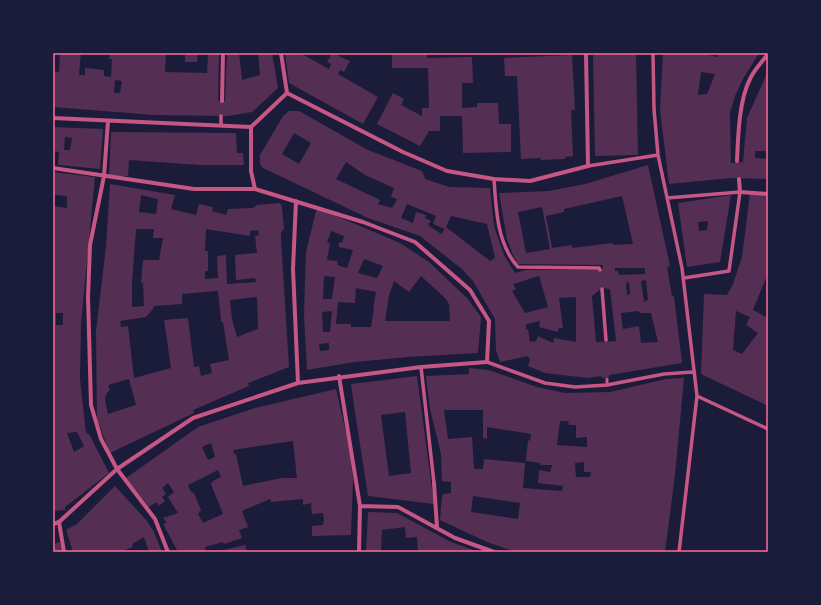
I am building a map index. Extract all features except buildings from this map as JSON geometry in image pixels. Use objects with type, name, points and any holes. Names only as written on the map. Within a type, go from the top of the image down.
[{"type":"street","points":[[222,101],[223,53]]},
{"type":"street","points":[[281,53],[287,93]]},
{"type":"street","points":[[586,53],[588,166]]},
{"type":"street","points":[[653,53],[654,109],[658,155],[684,278],[693,372],[697,396],[679,552]]},
{"type":"street","points":[[737,161],[739,124],[747,85],[750,78],[768,54]]},
{"type":"street","points":[[255,189],[251,171],[251,127],[287,93]]},
{"type":"street","points":[[287,93],[403,152],[447,171],[494,179],[530,181],[588,166],[658,155]]},
{"type":"street","points":[[221,116],[221,125]]},
{"type":"street","points":[[53,118],[251,127]]},
{"type":"street","points":[[108,121],[104,176],[90,244],[88,297],[91,405],[100,438],[117,469],[154,519],[168,552]]},
{"type":"street","points":[[53,168],[194,188],[255,189],[364,222],[415,242],[470,290],[489,320],[487,362]]},
{"type":"street","points":[[494,179],[498,222],[511,259],[518,267],[600,268],[600,270]]},
{"type":"street","points":[[684,278],[729,271],[740,192],[739,180]]},
{"type":"street","points":[[667,198],[740,192],[768,194]]},
{"type":"street","points":[[296,201],[293,269],[298,383]]},
{"type":"street","points":[[602,289],[606,340]]},
{"type":"street","points":[[53,524],[59,522],[117,469],[193,418],[298,383],[339,376],[421,367],[487,362],[545,383],[575,387],[607,385],[664,374],[693,372]]},
{"type":"street","points":[[421,367],[434,483],[437,527]]},
{"type":"street","points":[[339,376],[360,506],[359,552]]},
{"type":"street","points":[[697,396],[768,429]]},
{"type":"street","points":[[360,506],[398,508],[437,527],[455,538],[494,552]]},
{"type":"street","points":[[59,522],[64,552]]},
{"type":"lane","points":[[607,379],[607,385]]}]
